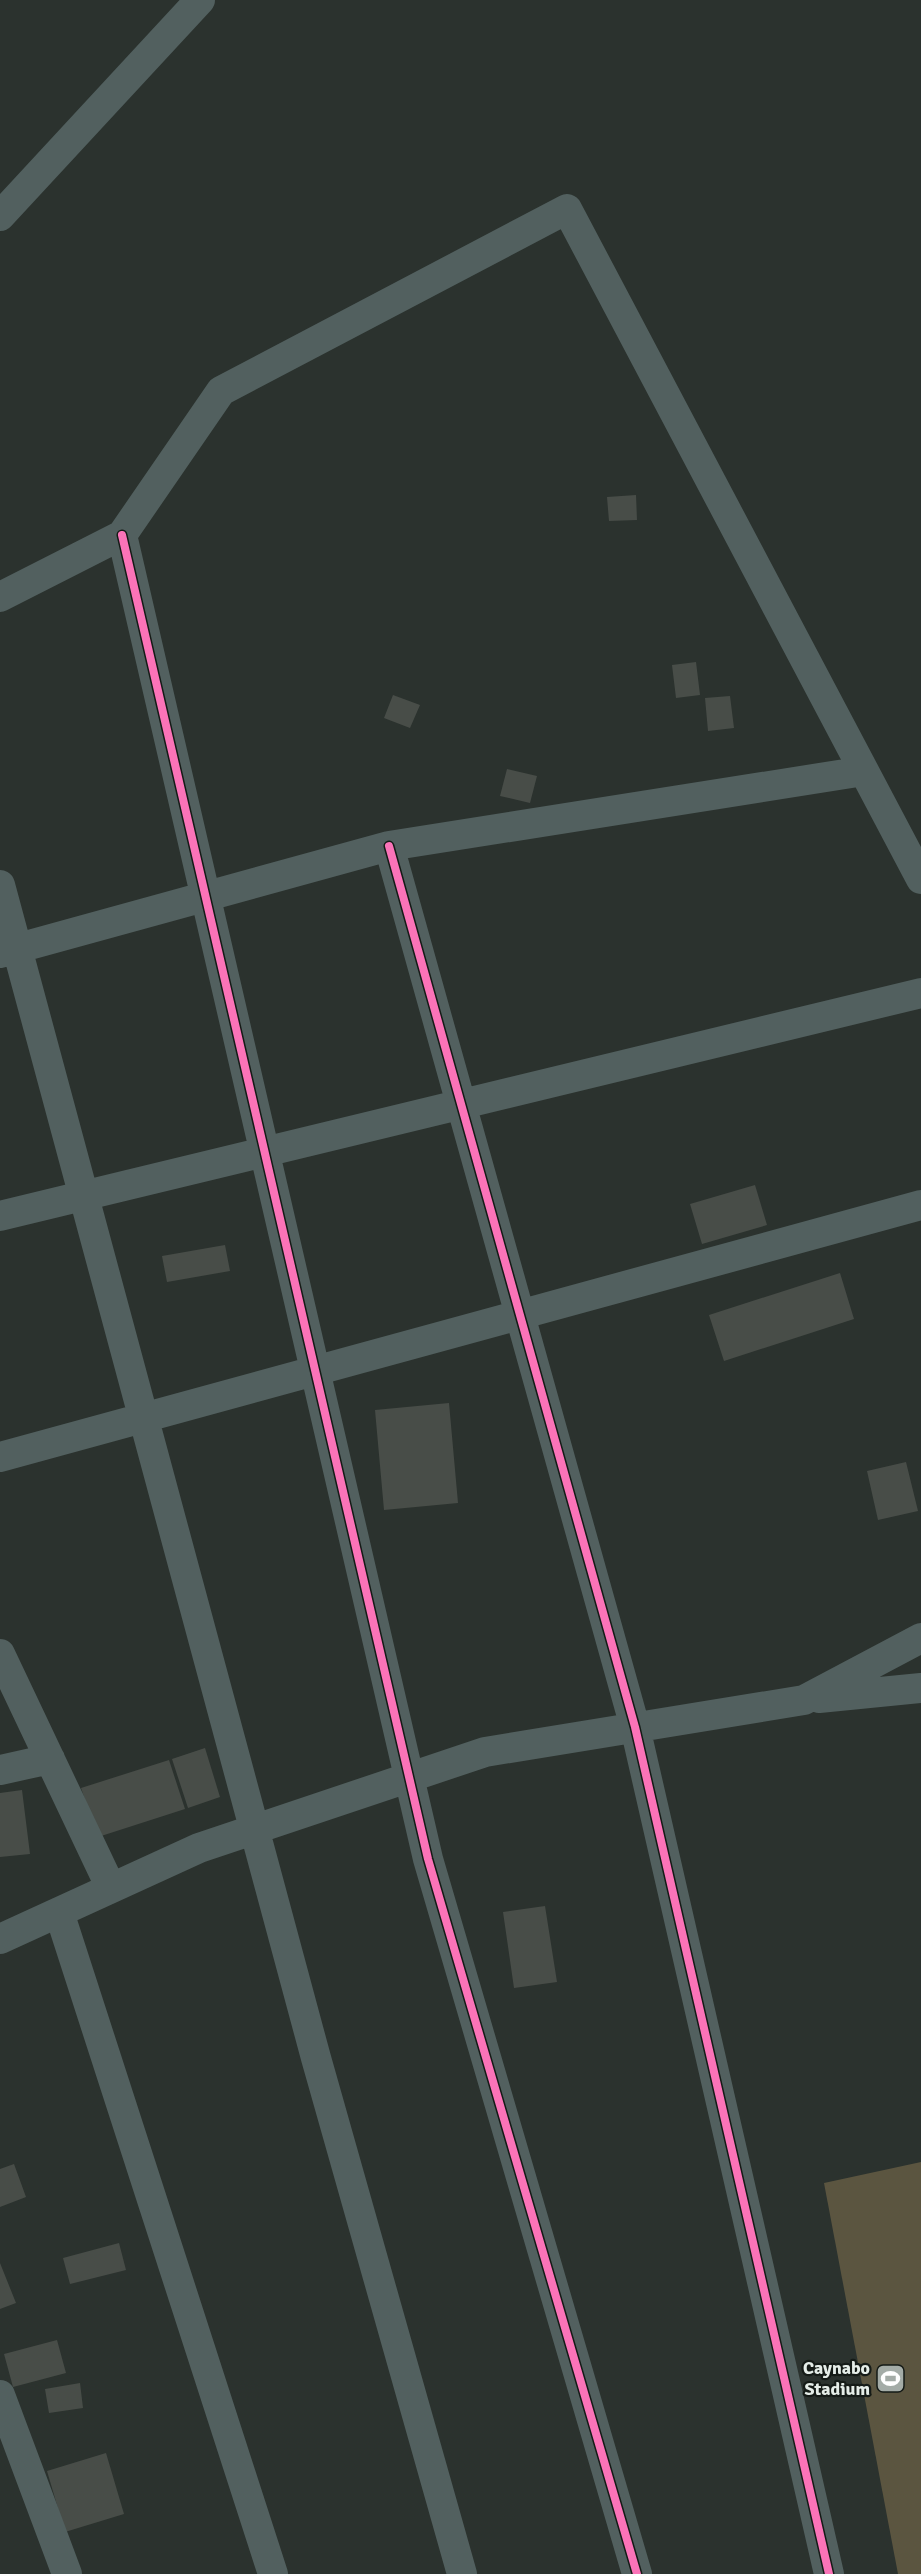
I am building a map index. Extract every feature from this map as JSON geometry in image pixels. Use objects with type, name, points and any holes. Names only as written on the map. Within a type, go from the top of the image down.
[{"type":"street","points":[[0,216],[200,0]]},
{"type":"street","points":[[0,597],[123,536],[221,391],[567,209],[921,879]]},
{"type":"street","points":[[123,536],[204,897],[428,1859],[637,2574]]},
{"type":"street","points":[[8,950],[389,846],[864,771]]},
{"type":"street","points":[[389,846],[634,1727],[829,2574]]},
{"type":"street","points":[[0,885],[8,950],[84,1196],[316,2058],[462,2574]]},
{"type":"street","points":[[0,1216],[921,993]]},
{"type":"street","points":[[0,1457],[921,1205]]},
{"type":"street","points":[[804,1700],[921,1638]]},
{"type":"street","points":[[0,1654],[111,1888]]},
{"type":"street","points":[[0,1939],[199,1848],[485,1752],[804,1700],[921,1688]]},
{"type":"street","points":[[0,1770],[50,1759]]},
{"type":"street","points":[[59,1912],[273,2574]]},
{"type":"street","points":[[0,2395],[67,2574]]},
{"type":"shaded area","name":"Caynabo Stadium","points":[[921,2162],[921,2574],[898,2574],[824,2183]]},
{"type":"building","points":[[636,495],[637,520],[609,521],[607,497]]},
{"type":"building","points":[[696,662],[700,695],[676,698],[672,665]]},
{"type":"building","points":[[393,695],[420,705],[410,728],[384,718]]},
{"type":"building","points":[[730,696],[734,728],[708,731],[705,698]]},
{"type":"building","points":[[507,769],[537,776],[530,803],[500,796]]},
{"type":"building","points":[[755,1185],[767,1225],[702,1244],[690,1204]]},
{"type":"building","points":[[225,1245],[230,1271],[167,1282],[162,1256]]},
{"type":"building","points":[[840,1273],[854,1319],[724,1361],[709,1315]]},
{"type":"building","points":[[449,1403],[458,1503],[384,1510],[375,1410]]},
{"type":"building","points":[[906,1462],[918,1511],[878,1520],[867,1471]]},
{"type":"building","points":[[205,1748],[220,1797],[188,1808],[172,1759]]},
{"type":"building","points":[[169,1760],[185,1809],[98,1837],[81,1788]]},
{"type":"building","points":[[22,1790],[30,1854],[0,1857],[0,1793]]},
{"type":"building","points":[[545,1906],[557,1982],[514,1988],[503,1912]]},
{"type":"building","points":[[14,2164],[26,2197],[0,2207],[0,2169]]},
{"type":"building","points":[[119,2243],[126,2270],[70,2284],[63,2258]]},
{"type":"building","points":[[0,2263],[16,2303],[0,2309]]},
{"type":"building","points":[[57,2340],[66,2373],[13,2387],[4,2354]]},
{"type":"building","points":[[80,2383],[83,2408],[49,2413],[45,2389]]},
{"type":"building","points":[[106,2453],[124,2514],[65,2532],[47,2471]]},
{"type":"cycle path","points":[[122,535],[428,1859],[637,2574]]},
{"type":"cycle path","points":[[389,846],[635,1727],[829,2574]]},
{"type":"place","name":"Caynabo Stadium","points":[[891,2378]]}]
